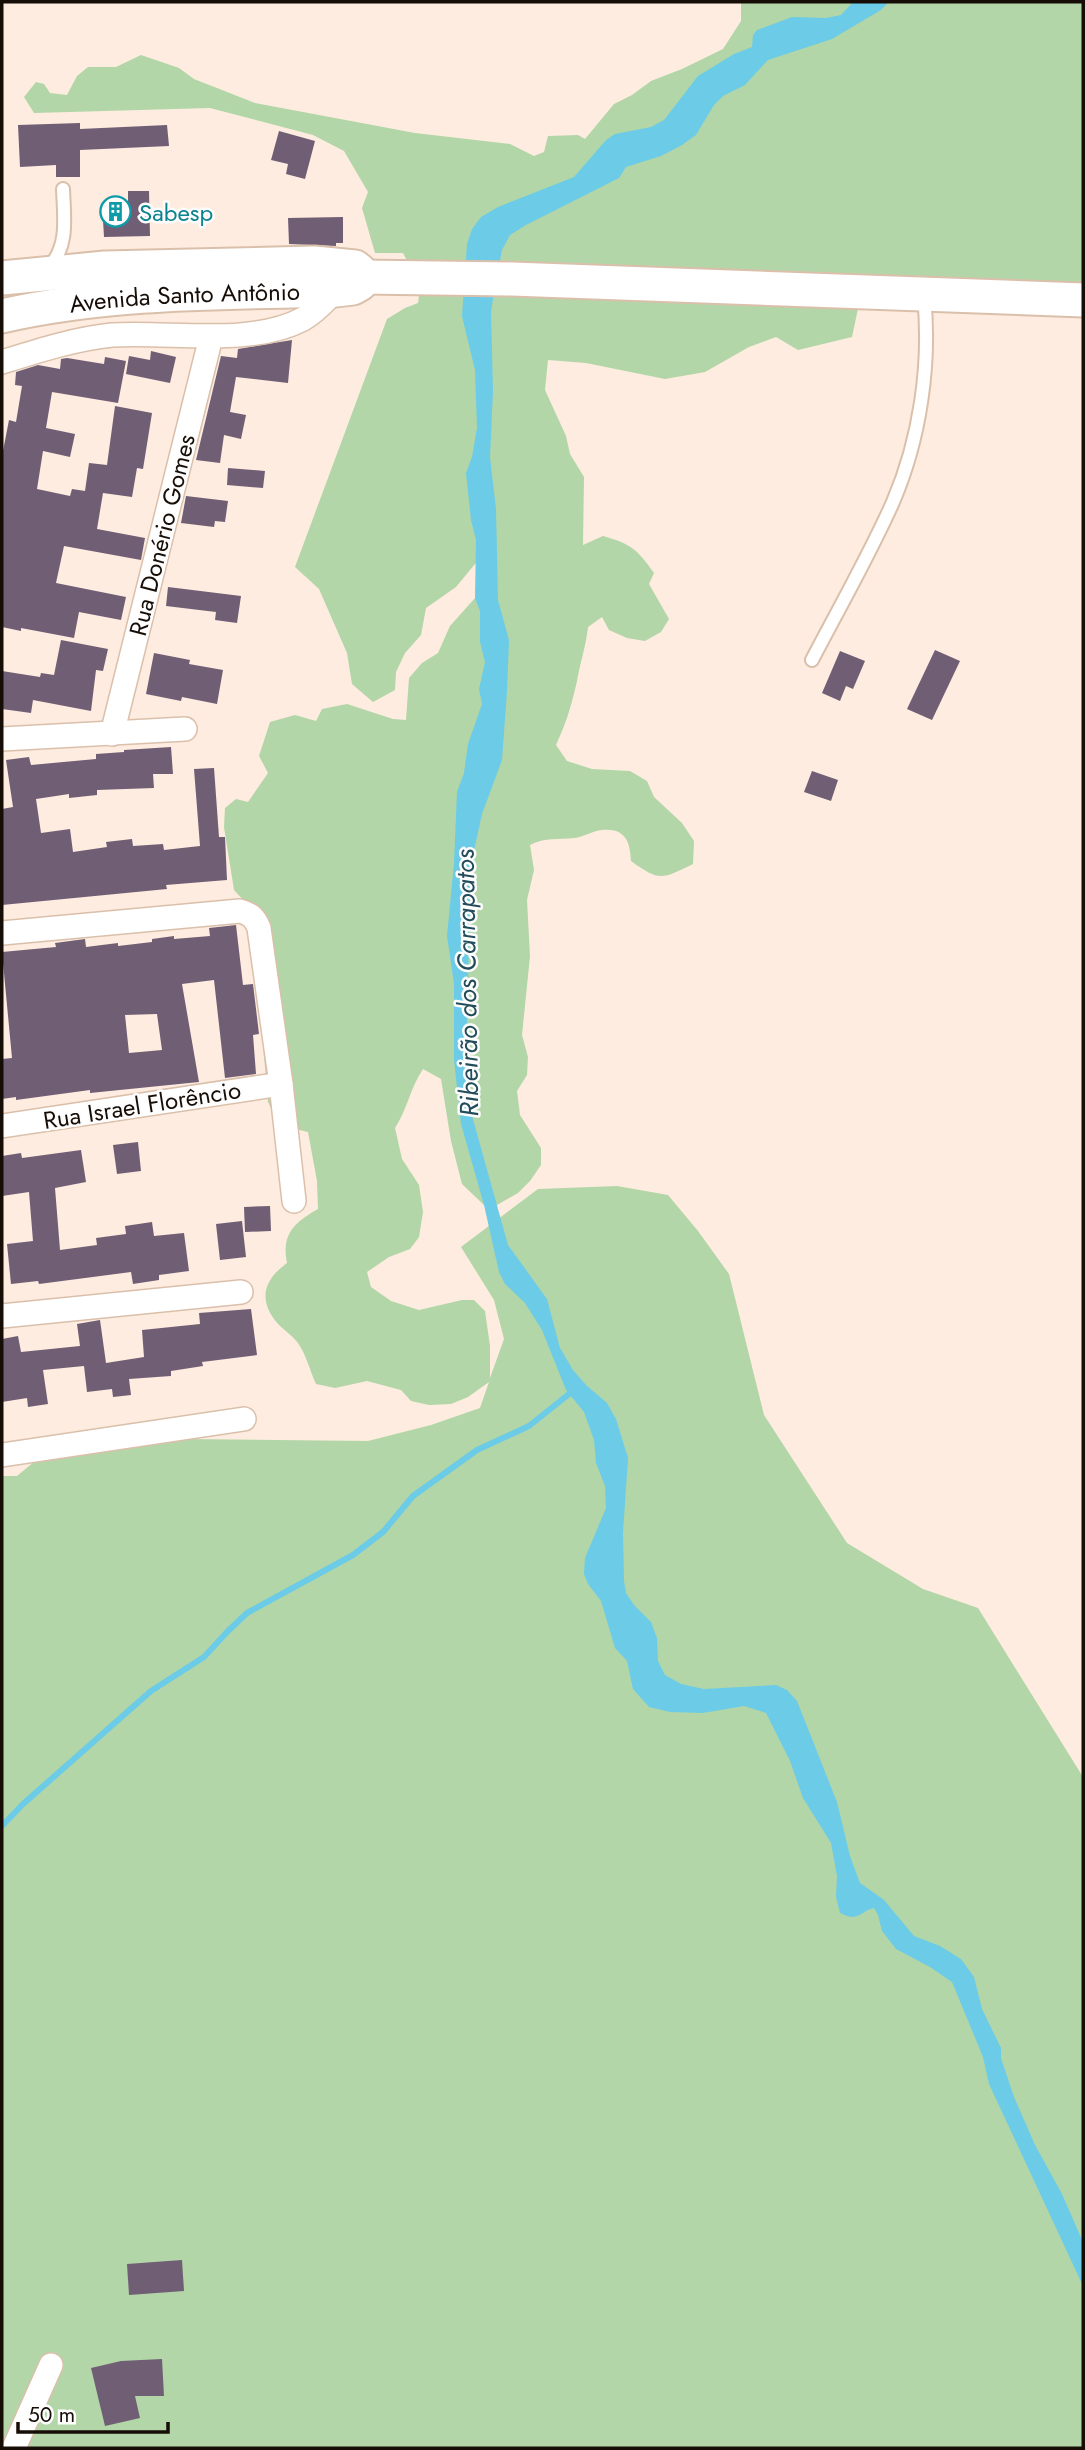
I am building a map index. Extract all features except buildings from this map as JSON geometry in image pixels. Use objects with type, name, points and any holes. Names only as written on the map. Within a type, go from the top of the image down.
[{"type":"street","name":"Avenida Santo Antônio","points":[[2,278],[105,268],[344,277],[512,279],[1083,300]]},
{"type":"street","name":"Avenida Santo Antônio","points":[[2,316],[71,303],[344,277]]},
{"type":"street","points":[[2,363],[93,337],[153,334],[211,337],[269,331],[305,318],[344,277]]},
{"type":"street","name":"Rua Donério Gomes","points":[[112,734],[211,337]]},
{"type":"street","points":[[2,739],[185,729]]},
{"type":"street","points":[[2,933],[240,911],[256,919],[281,1084],[294,1200]]},
{"type":"street","name":"Rua Israel Florêncio","points":[[2,1126],[281,1084]]},
{"type":"street","points":[[2,1315],[241,1292]]},
{"type":"street","points":[[2,1455],[244,1419]]},
{"type":"street","points":[[14,2448],[51,2365]]},
{"type":"lane","points":[[44,273],[60,253],[63,243],[63,189]]},
{"type":"lane","points":[[812,660],[893,501],[908,458],[921,401],[928,331],[912,295]]},
{"type":"green space","points":[[741,2],[1083,2],[1083,291],[860,299],[852,337],[798,350],[776,337],[749,347],[705,372],[665,379],[586,363],[548,360],[545,390],[566,436],[570,454],[584,477],[583,545],[603,536],[627,545],[638,553],[654,573],[649,584],[669,619],[661,632],[645,641],[627,638],[609,630],[602,617],[588,627],[573,699],[556,745],[567,761],[592,769],[630,771],[647,781],[654,797],[682,823],[694,841],[693,864],[674,873],[655,875],[631,861],[628,842],[617,831],[610,830],[530,845],[534,870],[527,900],[530,956],[522,1035],[528,1057],[527,1075],[517,1091],[520,1115],[541,1148],[541,1165],[518,1193],[497,1205],[484,1205],[462,1184],[451,1141],[441,1079],[423,1069],[395,1128],[402,1159],[419,1185],[423,1212],[419,1237],[410,1249],[389,1257],[367,1272],[371,1287],[391,1301],[419,1310],[462,1300],[474,1300],[485,1311],[490,1346],[490,1378],[504,1339],[494,1300],[461,1247],[538,1189],[617,1186],[668,1195],[729,1274],[764,1415],[847,1543],[923,1589],[978,1608],[1083,1777],[1083,2448],[2,2448],[2,1476],[17,1476],[35,1461],[183,1439],[368,1441],[431,1425],[480,1408],[489,1382],[468,1397],[451,1404],[429,1405],[411,1401],[401,1390],[367,1381],[335,1388],[316,1384],[301,1347],[271,1315],[267,1306],[266,1290],[273,1276],[287,1263],[286,1244],[292,1230],[318,1209],[317,1181],[308,1132],[279,1125],[268,1102],[256,964],[247,935],[246,903],[234,890],[224,827],[225,808],[236,799],[248,802],[268,773],[259,756],[270,722],[295,715],[316,721],[322,709],[347,704],[393,719],[406,720],[409,678],[422,663],[438,653],[450,626],[475,598],[494,541],[456,587],[426,608],[421,635],[405,653],[396,672],[395,690],[373,702],[352,684],[347,653],[319,589],[295,567],[387,319],[418,303],[415,277],[403,253],[375,253],[362,208],[368,192],[344,151],[313,135],[210,108],[34,113],[24,97],[36,82],[44,84],[50,93],[67,95],[77,76],[88,67],[116,67],[141,55],[179,68],[194,79],[255,103],[415,133],[510,144],[534,156],[544,152],[548,136],[578,135],[585,139],[614,104],[651,81],[723,49],[741,21]]},
{"type":"water","name":"Ribeirão dos Carrapatos","points":[[853,2],[889,2],[881,10],[832,39],[768,60],[745,85],[723,96],[714,105],[696,135],[682,145],[661,156],[626,167],[619,178],[526,225],[510,235],[502,250],[491,312],[493,391],[490,457],[496,509],[498,600],[509,640],[502,760],[482,814],[471,864],[467,1022],[469,1105],[508,1245],[547,1299],[560,1348],[573,1370],[607,1403],[616,1419],[628,1458],[623,1533],[626,1593],[651,1622],[657,1638],[658,1661],[665,1675],[681,1684],[704,1689],[776,1685],[787,1690],[797,1701],[837,1802],[850,1856],[860,1883],[884,1900],[914,1936],[940,1946],[961,1959],[974,1977],[982,2009],[1001,2048],[1001,2058],[1014,2097],[1083,2242],[1083,2286],[989,2084],[983,2057],[952,1982],[896,1949],[882,1931],[874,1908],[855,1917],[840,1913],[831,1843],[803,1798],[790,1761],[766,1713],[744,1706],[703,1713],[670,1712],[649,1707],[633,1689],[627,1661],[615,1648],[601,1601],[584,1574],[585,1558],[606,1508],[605,1486],[596,1463],[594,1440],[584,1412],[566,1390],[542,1330],[525,1303],[505,1284],[499,1272],[484,1205],[461,1124],[454,1060],[454,984],[447,936],[457,792],[464,773],[468,744],[482,704],[479,689],[485,662],[480,642],[480,611],[475,598],[476,540],[466,473],[477,428],[475,370],[462,316],[467,244],[472,229],[481,217],[498,207],[574,177],[606,140],[615,134],[651,127],[664,120],[698,76],[734,54],[752,47],[753,35],[757,30],[792,17],[826,18],[841,15]]},
{"type":"waterway","points":[[2,1826],[23,1804],[151,1691],[204,1657],[247,1613],[353,1555],[383,1532],[413,1496],[477,1450],[529,1426],[574,1390]]},
{"type":"place","name":"Sabesp","points":[[116,212]]}]
